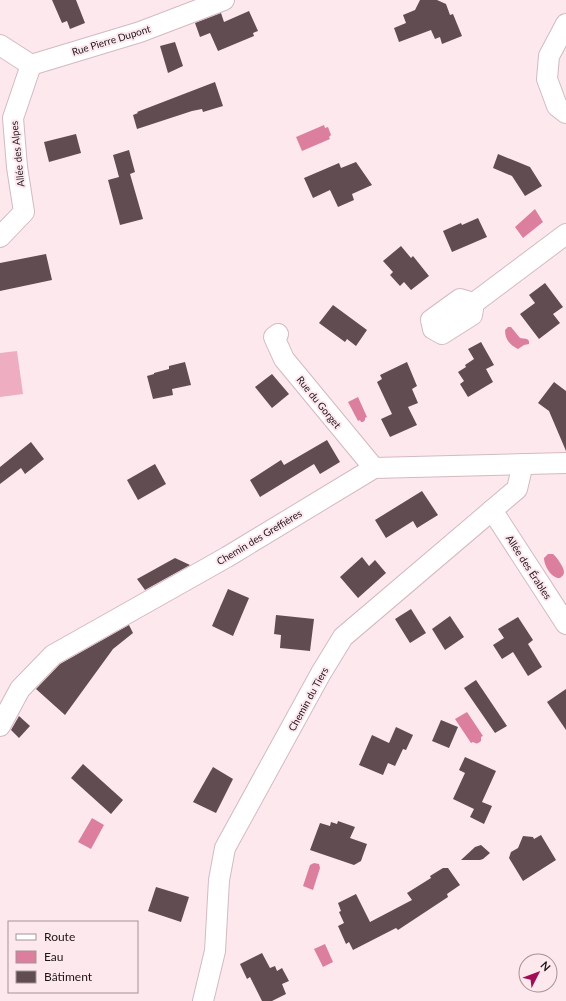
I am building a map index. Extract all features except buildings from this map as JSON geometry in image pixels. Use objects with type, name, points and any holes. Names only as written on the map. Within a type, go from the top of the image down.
[{"type":"street","name":"Rue Pierre Dupont","points":[[31,64],[140,32],[224,0]]},
{"type":"street","points":[[566,24],[549,56],[548,79],[557,106],[566,113]]},
{"type":"street","points":[[0,45],[31,64]]},
{"type":"street","name":"Allée des Alpes","points":[[0,237],[24,212],[17,167],[13,118],[31,64]]},
{"type":"street","points":[[474,302],[566,234]]},
{"type":"street","name":"Rue du Gorget","points":[[278,334],[274,337],[284,359],[374,468]]},
{"type":"street","name":"Chemin des Greffières","points":[[0,726],[20,689],[53,655],[227,557],[374,468],[566,463]]},
{"type":"street","name":"Chemin du Tiers","points":[[203,1001],[215,951],[219,880],[225,848],[321,673],[343,638],[517,489],[523,464]]},
{"type":"street","name":"Allée des Érables","points":[[492,510],[566,624]]},
{"type":"shaded area","points":[[17,351],[23,394],[0,397],[0,353]]},
{"type":"water","points":[[324,125],[325,128],[328,127],[331,135],[329,137],[330,139],[302,151],[296,137]]},
{"type":"water","points":[[535,209],[543,222],[523,238],[515,227]]},
{"type":"water","points":[[508,327],[511,327],[520,338],[527,339],[529,344],[518,349],[508,342],[505,330]]},
{"type":"water","points":[[358,397],[367,417],[363,422],[360,420],[358,421],[348,402]]},
{"type":"water","points":[[548,554],[553,554],[563,567],[564,573],[560,578],[557,578],[551,574],[547,568],[544,558]]},
{"type":"water","points":[[467,712],[483,736],[481,737],[481,741],[478,743],[471,743],[455,719]]},
{"type":"water","points":[[92,818],[104,825],[91,849],[78,842]]},
{"type":"water","points":[[314,863],[319,864],[320,868],[313,890],[303,886],[310,865]]},
{"type":"water","points":[[325,944],[333,962],[323,967],[314,949]]}]
